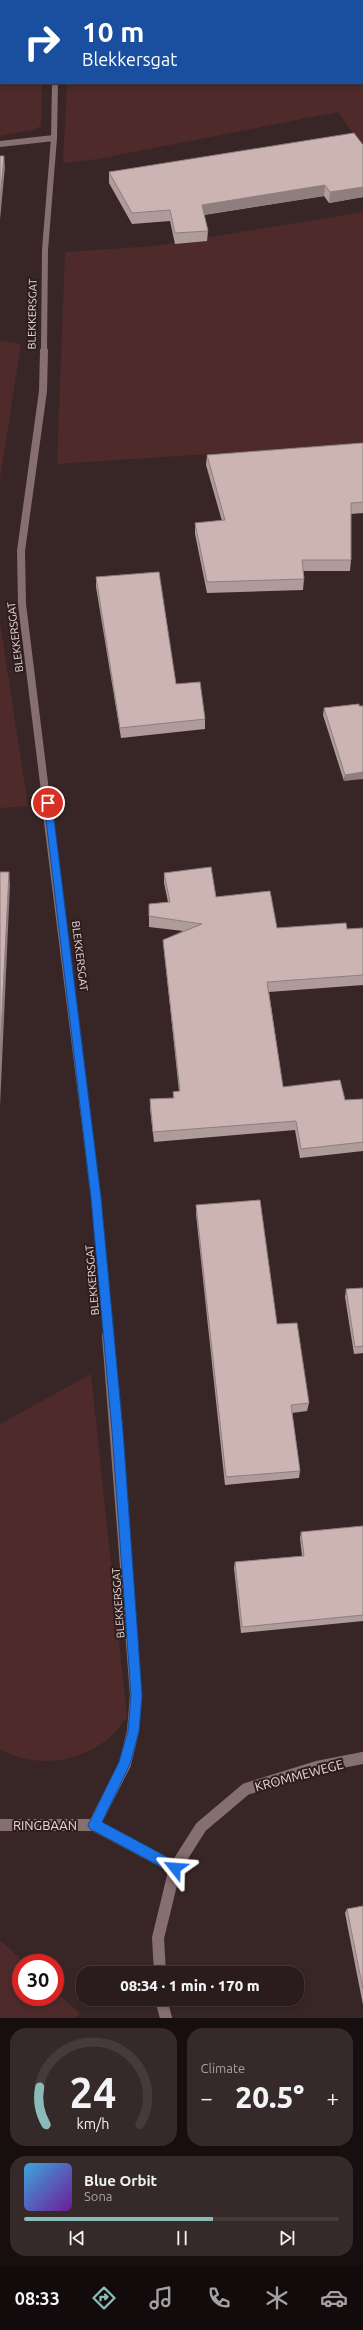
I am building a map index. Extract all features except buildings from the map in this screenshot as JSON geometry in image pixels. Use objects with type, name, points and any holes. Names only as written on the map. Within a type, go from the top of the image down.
[{"type":"street","name":"BLEKKERSGAT","points":[[55,84],[54,138],[45,250],[43,391],[21,552],[22,604],[96,1198],[117,1431],[136,1695],[134,1731],[124,1764],[94,1825]]},
{"type":"street","points":[[0,144],[54,138]]},
{"type":"street","name":"KROMMEWEGE","points":[[160,1966],[158,1938],[175,1868],[201,1827],[246,1789],[317,1767],[363,1758]]},
{"type":"street","name":"RINGBAAN","points":[[0,1825],[94,1825],[175,1868]]},
{"type":"street","points":[[162,2006],[166,2018]]},
{"type":"shaded area","points":[[0,84],[42,84],[41,126],[33,130],[0,136]]},
{"type":"shaded area","points":[[67,84],[363,84],[363,148],[338,112],[98,159],[63,163]]},
{"type":"shaded area","points":[[363,212],[363,444],[57,464],[65,252],[154,246]]},
{"type":"shaded area","points":[[0,341],[21,344],[0,479]]},
{"type":"shaded area","points":[[0,622],[28,806],[0,808]]},
{"type":"shaded area","points":[[91,1374],[127,1717],[109,1738],[84,1753],[70,1758],[56,1760],[42,1761],[27,1759],[0,1749],[0,1424]]},
{"type":"shaded area","points":[[0,1940],[15,1954],[12,1954],[12,2006],[64,2006],[64,1999],[80,2014],[75,2018],[0,2018]]},
{"type":"route","points":[[48,803],[70,972],[96,1198],[117,1431],[136,1695],[134,1731],[124,1764],[94,1825],[175,1868]]}]
